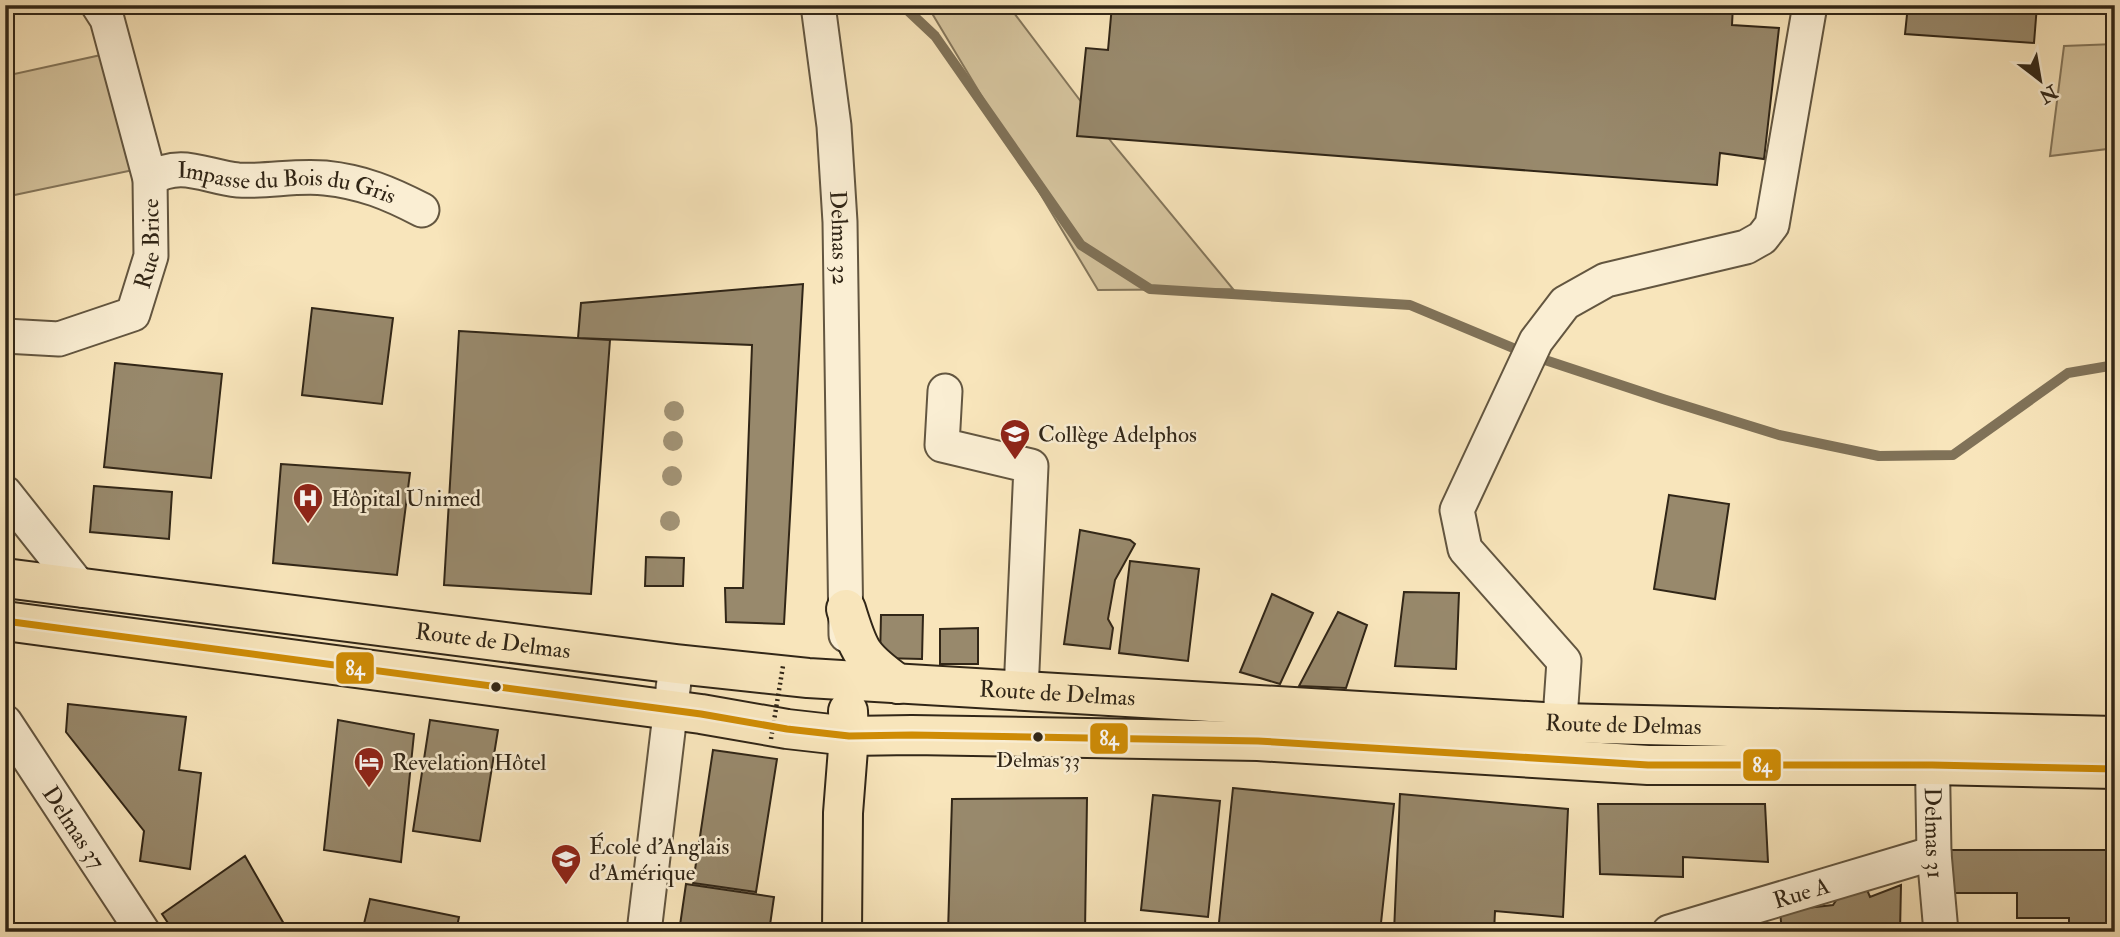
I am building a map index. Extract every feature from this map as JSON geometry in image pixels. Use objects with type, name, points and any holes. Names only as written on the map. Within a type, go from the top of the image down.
[{"type":"main road","name":"Route de Delmas","points":[[5,578],[82,590],[676,664],[796,672],[847,681],[1021,692],[1558,741],[1648,765],[2115,736]]},
{"type":"main road","points":[[796,672],[834,652],[846,609]]},
{"type":"main road","points":[[846,609],[859,649],[870,663],[898,684]]},
{"type":"main road","name":"Route de Delmas","points":[[5,621],[671,711],[779,734],[1258,741],[1558,741]]},
{"type":"main road","points":[[842,932],[843,813],[849,736],[847,681]]},
{"type":"main road","points":[[779,734],[815,750],[823,759],[843,813]]},
{"type":"main road","name":"Route de Delmas","points":[[1932,749],[2115,769]]},
{"type":"street","name":"Rue Brice","points":[[5,336],[60,338],[133,314],[150,256],[150,178],[107,19],[98,5]]},
{"type":"street","name":"Delmas 32","points":[[818,5],[834,126],[840,222],[847,681]]},
{"type":"street","points":[[1558,741],[1564,662],[1465,549],[1457,510],[1536,341],[1565,303],[1605,280],[1746,247],[1762,238],[1772,225],[1810,5]]},
{"type":"street","name":"Impasse du Bois du Gris","points":[[150,178],[163,170],[187,170],[238,180],[324,178],[379,189],[422,210]]},
{"type":"street","points":[[945,391],[942,445],[1031,466],[1021,692]]},
{"type":"street","points":[[5,493],[82,590]]},
{"type":"street","points":[[644,932],[676,664]]},
{"type":"street","name":"Delmas 37","points":[[5,722],[143,932]]},
{"type":"street","name":"Delmas 31","points":[[1932,749],[1934,853],[1941,932]]},
{"type":"street","name":"Rue A","points":[[1669,932],[1934,853]]},
{"type":"path","points":[[779,734],[796,672]]},
{"type":"shaded area","points":[[927,5],[1008,5],[1113,144],[1233,289],[1098,290]]},
{"type":"shaded area","points":[[2115,44],[2115,148],[2050,156],[2064,46]]},
{"type":"shaded area","points":[[101,55],[138,169],[5,197],[5,76]]},
{"type":"building","points":[[1112,5],[1733,5],[1732,25],[1779,28],[1764,159],[1720,153],[1717,185],[1077,136],[1086,48],[1108,50]]},
{"type":"building","points":[[1908,5],[2037,5],[2034,43],[1905,34]]},
{"type":"building","points":[[803,284],[784,624],[726,622],[725,588],[743,588],[752,345],[578,338],[581,303]]},
{"type":"building","points":[[312,308],[393,318],[382,404],[302,395]]},
{"type":"building","points":[[459,331],[610,340],[591,594],[444,585]]},
{"type":"building","points":[[115,363],[222,374],[211,478],[104,467]]},
{"type":"building","points":[[281,464],[410,473],[397,575],[273,563]]},
{"type":"building","points":[[94,486],[172,492],[169,539],[90,532]]},
{"type":"building","points":[[1669,495],[1729,504],[1715,599],[1654,589]]},
{"type":"building","points":[[1080,530],[1130,540],[1135,544],[1115,580],[1108,619],[1113,628],[1110,649],[1064,644]]},
{"type":"building","points":[[646,557],[684,558],[683,586],[645,586]]},
{"type":"building","points":[[1130,561],[1199,569],[1188,661],[1119,653]]},
{"type":"building","points":[[1404,592],[1459,593],[1456,669],[1395,666]]},
{"type":"building","points":[[1272,594],[1313,613],[1280,684],[1240,672]]},
{"type":"building","points":[[1338,612],[1367,625],[1346,688],[1299,686]]},
{"type":"building","points":[[881,615],[923,615],[922,659],[880,658]]},
{"type":"building","points":[[978,628],[978,664],[940,664],[940,629]]},
{"type":"building","points":[[68,704],[186,717],[179,770],[201,773],[190,869],[140,861],[144,831],[66,732]]},
{"type":"building","points":[[338,720],[414,734],[401,862],[324,850]]},
{"type":"building","points":[[430,720],[498,730],[480,841],[413,831]]},
{"type":"building","points":[[713,750],[777,759],[756,892],[693,883]]},
{"type":"building","points":[[1233,788],[1394,804],[1380,932],[1218,932]]},
{"type":"building","points":[[1400,794],[1568,809],[1563,917],[1495,911],[1494,932],[1394,932]]},
{"type":"building","points":[[1153,795],[1220,801],[1208,917],[1141,910]]},
{"type":"building","points":[[1087,798],[1085,932],[948,932],[952,799]]},
{"type":"building","points":[[1598,804],[1765,804],[1768,862],[1683,857],[1683,877],[1600,874]]},
{"type":"building","points":[[1951,850],[2115,850],[2115,932],[2069,932],[2069,918],[2017,918],[2017,893],[1951,893]]},
{"type":"building","points":[[245,856],[284,924],[271,932],[174,932],[162,914]]},
{"type":"building","points":[[686,884],[774,897],[769,932],[679,932]]},
{"type":"building","points":[[1865,885],[1870,897],[1901,885],[1900,932],[1782,932],[1780,911],[1833,905],[1839,896]]},
{"type":"building","points":[[370,899],[459,917],[456,932],[362,932]]},
{"type":"waterway","points":[[902,5],[935,36],[1081,245],[1150,289],[1410,305],[1530,355],[1663,399],[1779,435],[1879,456],[1953,455],[2068,373],[2115,365]]},
{"type":"transit line","name":"84","points":[[5,621],[849,736],[1258,741],[1648,765],[1932,765],[2115,769]]},
{"type":"place","name":"Collège Adelphos","points":[[1015,461]]},
{"type":"place","name":"Hôpital Unimed","points":[[308,525]]},
{"type":"place","name":"Delmas 33","points":[[1038,737]]},
{"type":"place","name":"Revelation Hôtel","points":[[369,789]]},
{"type":"place","name":"École d'Anglais d'Amérique","points":[[566,886]]}]
